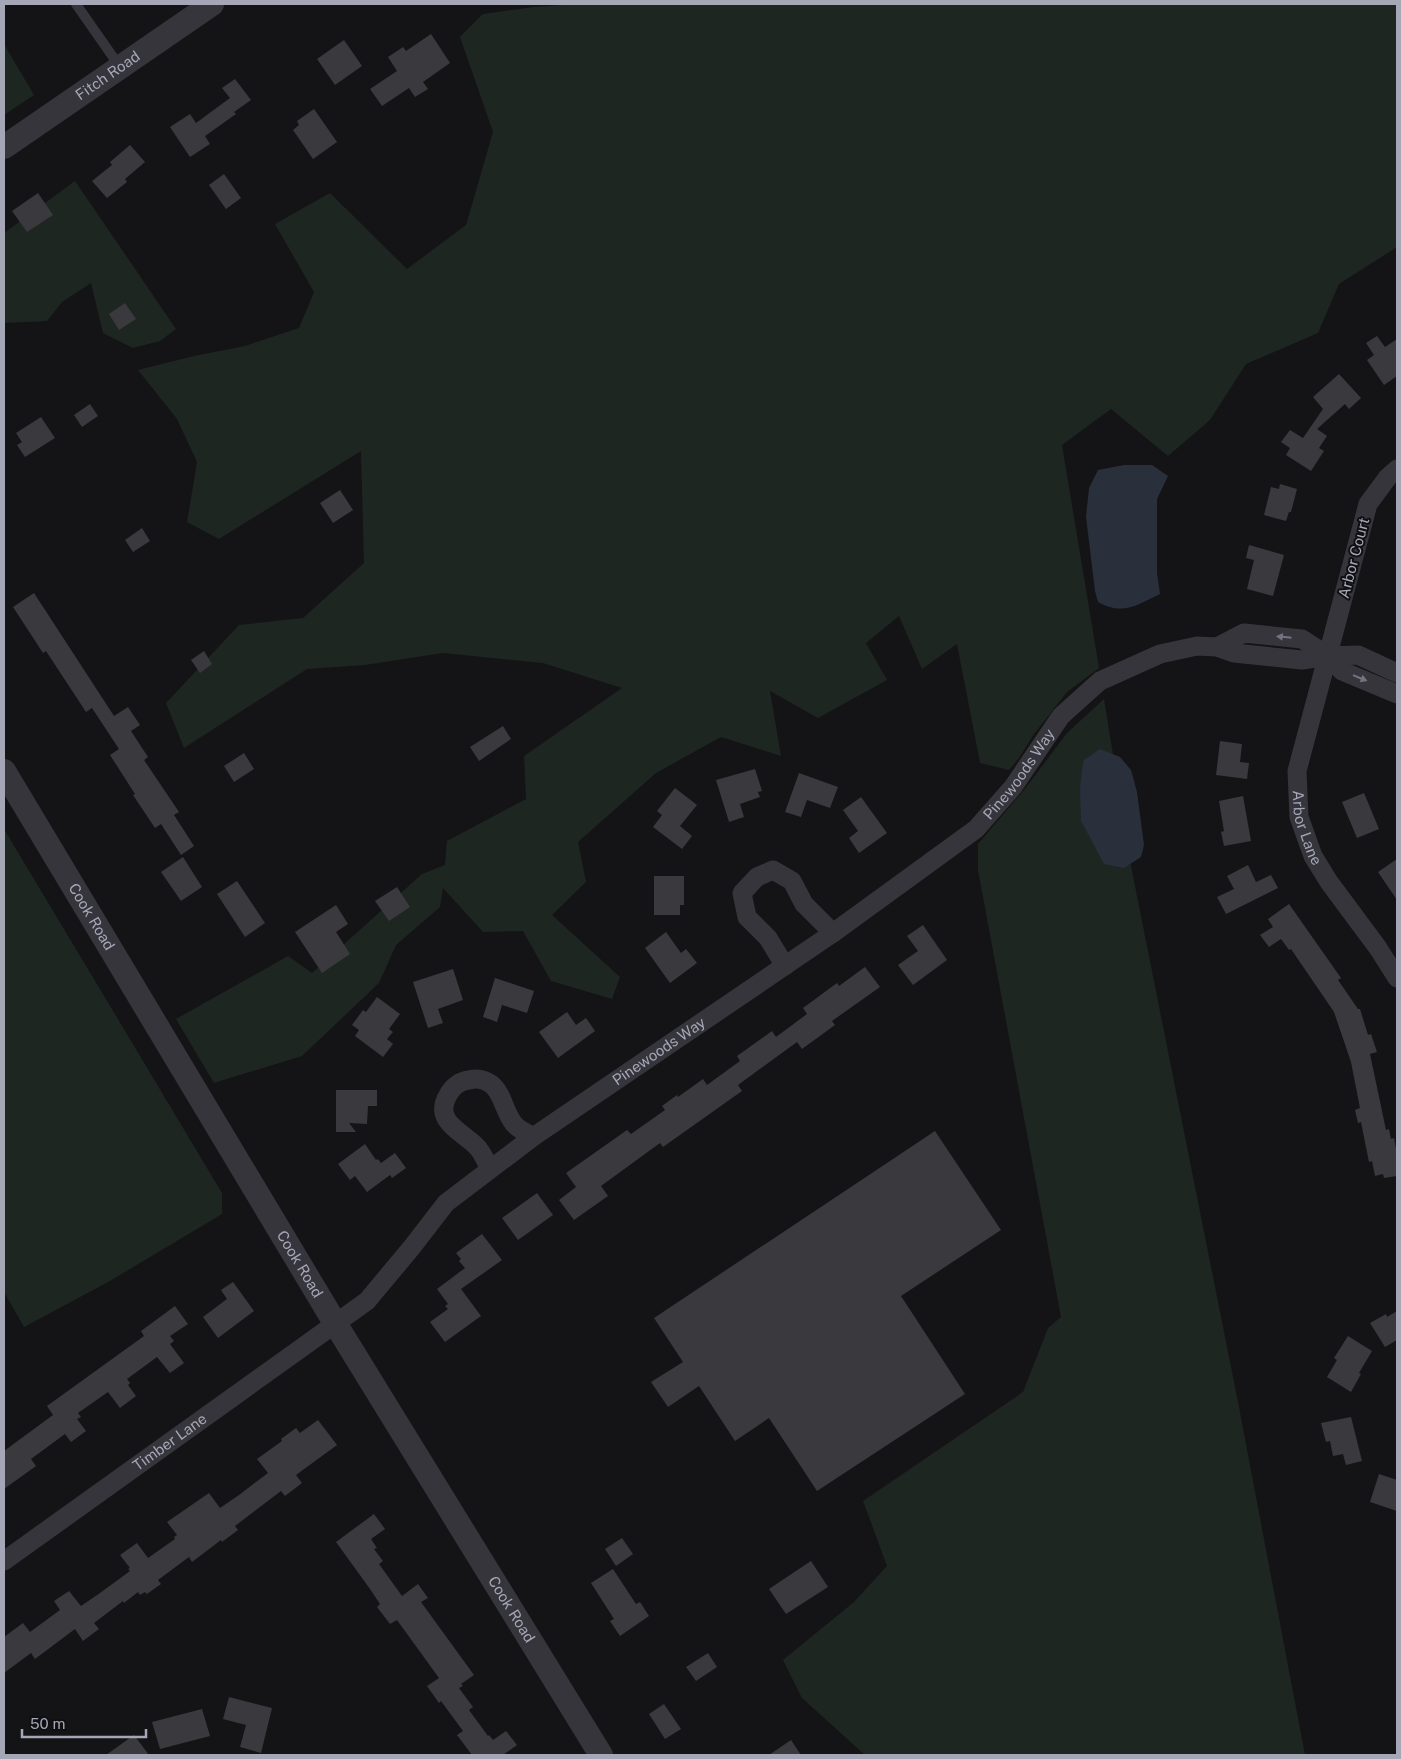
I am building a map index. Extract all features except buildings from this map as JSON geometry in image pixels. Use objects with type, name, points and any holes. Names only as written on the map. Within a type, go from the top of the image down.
[{"type":"street","name":"Fitch Road","points":[[4,147],[212,4]]},
{"type":"street","name":"Arbor Court","points":[[1328,656],[1368,504],[1388,477],[1397,469]]},
{"type":"street","name":"Pinewoods Way","points":[[335,1323],[367,1301],[446,1203],[490,1168],[833,934],[976,829],[1013,787],[1061,716],[1100,681],[1160,654],[1197,646],[1217,647],[1234,653],[1302,660],[1328,656],[1358,655],[1397,673]]},
{"type":"street","points":[[1328,656],[1342,671],[1397,694]]},
{"type":"street","name":"Arbor Lane","points":[[1328,656],[1297,771],[1299,817],[1313,856],[1397,978]]},
{"type":"street","name":"Cook Road","points":[[4,771],[335,1323],[601,1755]]},
{"type":"street","points":[[785,966],[768,938],[747,917],[742,893],[757,877],[773,870],[792,881],[804,904],[833,934]]},
{"type":"street","points":[[490,1168],[480,1149],[466,1136],[452,1128],[444,1114],[443,1103],[451,1090],[462,1081],[477,1078],[490,1084],[500,1095],[504,1108],[514,1125],[533,1137]]},
{"type":"street","name":"Timber Lane","points":[[4,1562],[335,1323]]},
{"type":"lane","points":[[76,4],[120,67]]},
{"type":"shaded area","points":[[577,4],[1397,4],[1397,247],[1339,284],[1318,333],[1246,364],[1210,420],[1168,456],[1111,409],[1062,445],[1099,668],[1067,692],[1009,770],[980,763],[957,644],[922,669],[899,616],[866,643],[887,680],[818,718],[770,691],[781,756],[721,737],[656,773],[578,842],[586,882],[552,915],[620,977],[612,999],[551,981],[523,931],[483,932],[443,888],[440,907],[396,945],[379,983],[302,1056],[214,1083],[176,1019],[288,956],[312,973],[422,874],[445,865],[447,841],[526,799],[524,756],[622,688],[543,663],[443,653],[365,665],[307,669],[184,748],[166,703],[239,625],[303,618],[364,563],[361,451],[219,539],[187,522],[197,462],[177,419],[138,370],[245,346],[299,328],[314,292],[275,224],[330,193],[407,269],[466,225],[493,132],[460,37],[483,14],[534,7]]},
{"type":"shaded area","points":[[4,44],[34,95],[4,115]]},
{"type":"shaded area","points":[[75,181],[176,329],[160,341],[133,348],[103,333],[91,283],[62,302],[47,321],[4,323],[4,233]]},
{"type":"shaded area","points":[[1104,699],[1131,866],[1238,1402],[1305,1755],[865,1755],[802,1698],[783,1660],[854,1602],[887,1566],[863,1501],[1023,1392],[1048,1328],[1061,1317],[978,870],[978,844],[1024,790],[1067,733]]},
{"type":"shaded area","points":[[4,829],[222,1193],[222,1214],[110,1281],[24,1327],[4,1292]]},
{"type":"water","points":[[1124,465],[1152,465],[1168,476],[1157,499],[1157,573],[1160,594],[1137,605],[1123,609],[1098,602],[1086,517],[1089,488],[1098,470]]},
{"type":"water","points":[[1100,749],[1120,757],[1131,770],[1137,792],[1144,845],[1141,857],[1124,868],[1104,864],[1081,821],[1080,789],[1084,760]]}]
